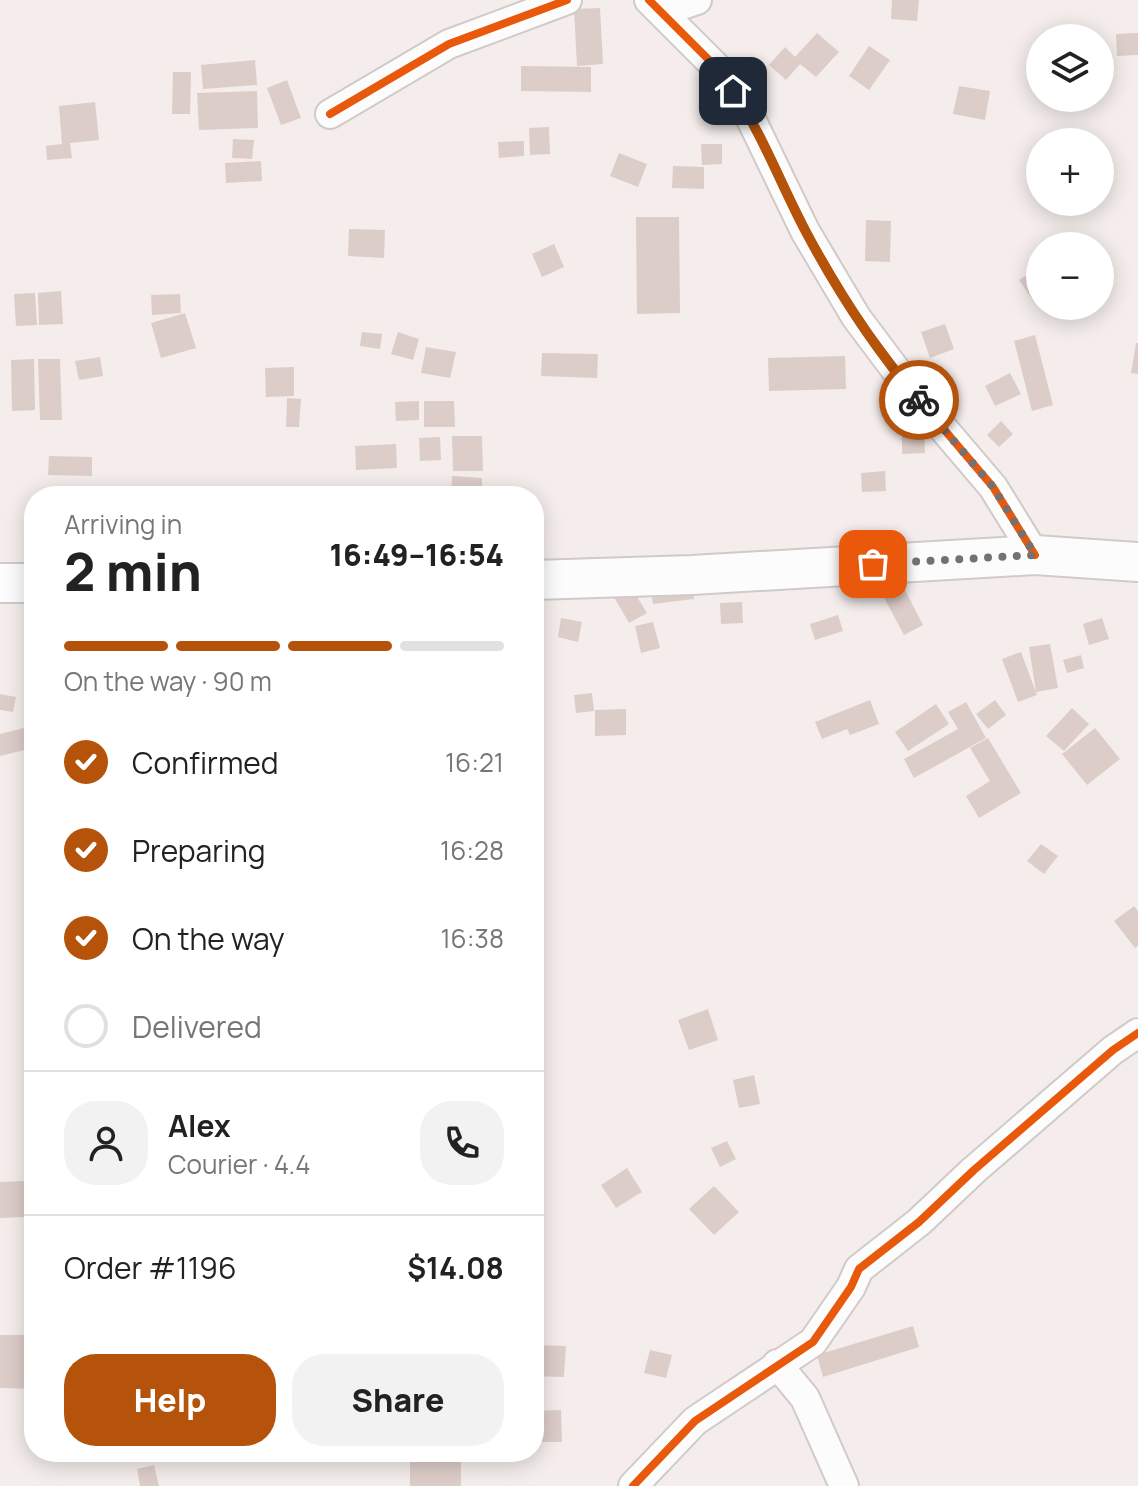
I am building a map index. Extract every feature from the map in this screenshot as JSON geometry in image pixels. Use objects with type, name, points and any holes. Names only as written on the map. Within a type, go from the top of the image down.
[{"type":"main road","points":[[544,580],[692,575],[1035,555],[1135,566]]},
{"type":"main road","points":[[0,583],[24,583]]},
{"type":"street","points":[[330,114],[449,44],[567,0]]},
{"type":"street","points":[[655,6],[697,0]]},
{"type":"street","points":[[655,6],[715,66],[750,117],[805,231],[856,317],[913,393],[993,487],[1035,555]]},
{"type":"street","points":[[633,1486],[695,1421],[813,1342],[851,1287],[859,1269],[919,1222],[974,1170],[1113,1050],[1138,1033]]},
{"type":"street","points":[[777,1364],[805,1398],[844,1486]]},
{"type":"building","points":[[892,0],[919,0],[917,21],[891,19]]},
{"type":"building","points":[[600,8],[603,64],[577,66],[574,9]]},
{"type":"building","points":[[817,33],[839,52],[816,77],[800,64],[786,80],[769,65],[785,47],[795,57]]},
{"type":"building","points":[[1138,33],[1138,55],[1117,56],[1116,34]]},
{"type":"building","points":[[869,46],[890,60],[869,90],[849,76]]},
{"type":"building","points":[[255,60],[257,85],[203,89],[201,65]]},
{"type":"building","points":[[521,66],[591,67],[591,92],[521,91]]},
{"type":"building","points":[[173,72],[191,72],[190,114],[172,114]]},
{"type":"building","points":[[287,80],[301,118],[281,125],[267,88]]},
{"type":"building","points":[[959,86],[990,91],[985,120],[953,114]]},
{"type":"building","points":[[257,91],[258,128],[199,130],[197,93]]},
{"type":"building","points":[[95,102],[99,140],[70,143],[72,158],[47,160],[46,146],[62,144],[59,106]]},
{"type":"building","points":[[549,127],[550,154],[530,155],[529,128]]},
{"type":"building","points":[[233,139],[254,140],[252,159],[232,158]]},
{"type":"building","points":[[524,141],[524,156],[499,158],[498,142]]},
{"type":"building","points":[[701,144],[722,144],[722,164],[702,165]]},
{"type":"building","points":[[619,153],[647,164],[638,187],[610,176]]},
{"type":"building","points":[[261,161],[262,181],[226,183],[225,163]]},
{"type":"building","points":[[673,166],[704,167],[704,189],[672,188]]},
{"type":"building","points":[[636,217],[679,217],[680,313],[637,314]]},
{"type":"building","points":[[866,220],[891,221],[890,262],[865,261]]},
{"type":"building","points":[[349,229],[385,230],[384,258],[348,256]]},
{"type":"building","points":[[554,244],[564,267],[542,277],[532,254]]},
{"type":"building","points":[[1026,276],[1026,290],[1019,280]]},
{"type":"building","points":[[61,291],[63,324],[39,325],[38,293]]},
{"type":"building","points":[[35,293],[37,325],[16,326],[14,294]]},
{"type":"building","points":[[180,294],[181,313],[152,315],[151,295]]},
{"type":"building","points":[[185,313],[196,348],[161,358],[151,323]]},
{"type":"building","points":[[945,324],[954,349],[930,358],[921,332]]},
{"type":"building","points":[[362,332],[382,334],[380,349],[360,346]]},
{"type":"building","points":[[398,332],[419,339],[413,360],[391,354]]},
{"type":"building","points":[[1035,335],[1053,405],[1032,411],[1014,341]]},
{"type":"building","points":[[1138,343],[1138,374],[1131,373]]},
{"type":"building","points":[[426,347],[456,352],[450,378],[421,373]]},
{"type":"building","points":[[542,353],[598,354],[597,378],[541,376]]},
{"type":"building","points":[[845,356],[846,389],[769,391],[768,358]]},
{"type":"building","points":[[100,357],[103,376],[79,380],[75,361]]},
{"type":"building","points":[[34,359],[35,410],[12,411],[11,360]]},
{"type":"building","points":[[38,359],[60,359],[62,420],[40,420]]},
{"type":"building","points":[[294,367],[294,396],[266,397],[265,368]]},
{"type":"building","points":[[1010,373],[1021,394],[995,406],[985,386]]},
{"type":"building","points":[[287,398],[301,399],[299,427],[286,427]]},
{"type":"building","points":[[419,401],[419,420],[396,421],[395,402]]},
{"type":"building","points":[[424,401],[454,401],[455,427],[424,427]]},
{"type":"building","points":[[1001,421],[1013,434],[999,447],[987,435]]},
{"type":"building","points":[[924,427],[925,453],[902,454],[902,428]]},
{"type":"building","points":[[452,436],[482,436],[483,471],[453,471]]},
{"type":"building","points":[[440,437],[441,460],[420,461],[419,438]]},
{"type":"building","points":[[396,444],[397,468],[356,470],[355,446]]},
{"type":"building","points":[[49,456],[92,457],[92,476],[48,475]]},
{"type":"building","points":[[885,471],[886,491],[862,492],[861,473]]},
{"type":"building","points":[[452,476],[482,478],[482,486],[452,486]]},
{"type":"building","points":[[901,582],[923,625],[904,635],[881,592]]},
{"type":"building","points":[[692,585],[694,599],[653,604],[651,590]]},
{"type":"building","points":[[631,587],[647,613],[629,623],[614,597]]},
{"type":"building","points":[[742,602],[743,623],[721,624],[720,603]]},
{"type":"building","points":[[838,615],[843,631],[815,640],[810,624]]},
{"type":"building","points":[[561,618],[582,622],[578,642],[558,637]]},
{"type":"building","points":[[1102,618],[1109,639],[1089,645],[1083,624]]},
{"type":"building","points":[[653,622],[660,648],[641,653],[635,626]]},
{"type":"building","points":[[1050,644],[1058,688],[1036,692],[1029,647]]},
{"type":"building","points":[[1021,652],[1037,695],[1018,702],[1002,659]]},
{"type":"building","points":[[1081,655],[1084,668],[1067,673],[1063,660]]},
{"type":"building","points":[[592,693],[594,711],[576,713],[574,695]]},
{"type":"building","points":[[0,694],[16,697],[13,712],[0,710]]},
{"type":"building","points":[[870,700],[879,724],[850,735],[847,729],[822,739],[815,722]]},
{"type":"building","points":[[995,700],[1006,715],[988,729],[976,714]]},
{"type":"building","points":[[966,702],[986,738],[914,778],[904,759],[958,729],[948,712]]},
{"type":"building","points":[[936,704],[949,724],[908,751],[895,732]]},
{"type":"building","points":[[1072,708],[1089,724],[1064,751],[1046,736]]},
{"type":"building","points":[[626,709],[626,735],[595,736],[595,710]]},
{"type":"building","points":[[24,728],[24,750],[0,756],[0,734]]},
{"type":"building","points":[[1095,728],[1120,759],[1087,785],[1062,754]]},
{"type":"building","points":[[988,738],[1021,793],[979,818],[966,796],[990,781],[970,748]]},
{"type":"building","points":[[1041,844],[1058,856],[1044,874],[1027,861]]},
{"type":"building","points":[[1134,906],[1138,911],[1138,946],[1135,948],[1114,921]]},
{"type":"building","points":[[708,1009],[718,1040],[689,1050],[678,1020]]},
{"type":"building","points":[[754,1075],[760,1104],[739,1108],[733,1080]]},
{"type":"building","points":[[727,1141],[736,1159],[720,1167],[711,1148]]},
{"type":"building","points":[[627,1168],[642,1192],[616,1208],[601,1185]]},
{"type":"building","points":[[24,1181],[24,1217],[0,1218],[0,1182]]},
{"type":"building","points":[[714,1186],[739,1212],[714,1235],[689,1209]]},
{"type":"building","points":[[913,1326],[919,1347],[823,1377],[817,1355]]},
{"type":"building","points":[[0,1335],[24,1335],[24,1389],[0,1388]]},
{"type":"building","points":[[544,1345],[566,1346],[564,1377],[544,1376]]},
{"type":"building","points":[[650,1350],[672,1355],[666,1378],[644,1373]]},
{"type":"building","points":[[561,1410],[562,1442],[544,1442],[544,1411]]},
{"type":"building","points":[[410,1462],[461,1462],[461,1486],[410,1486]]},
{"type":"building","points":[[154,1465],[159,1486],[140,1486],[137,1469]]},
{"type":"cycle path","points":[[330,114],[449,44],[567,0]]},
{"type":"cycle path","points":[[649,0],[715,66],[750,117],[805,231],[856,317],[913,393],[993,487],[1035,555]]},
{"type":"cycle path","points":[[633,1486],[695,1421],[813,1342],[851,1287],[859,1269],[919,1222],[974,1170],[1113,1050],[1138,1033]]},
{"type":"way so far","points":[[873,564],[1035,555],[993,487],[919,400]]},
{"type":"route","points":[[733,91],[750,117],[805,231],[856,317],[919,400]]}]
